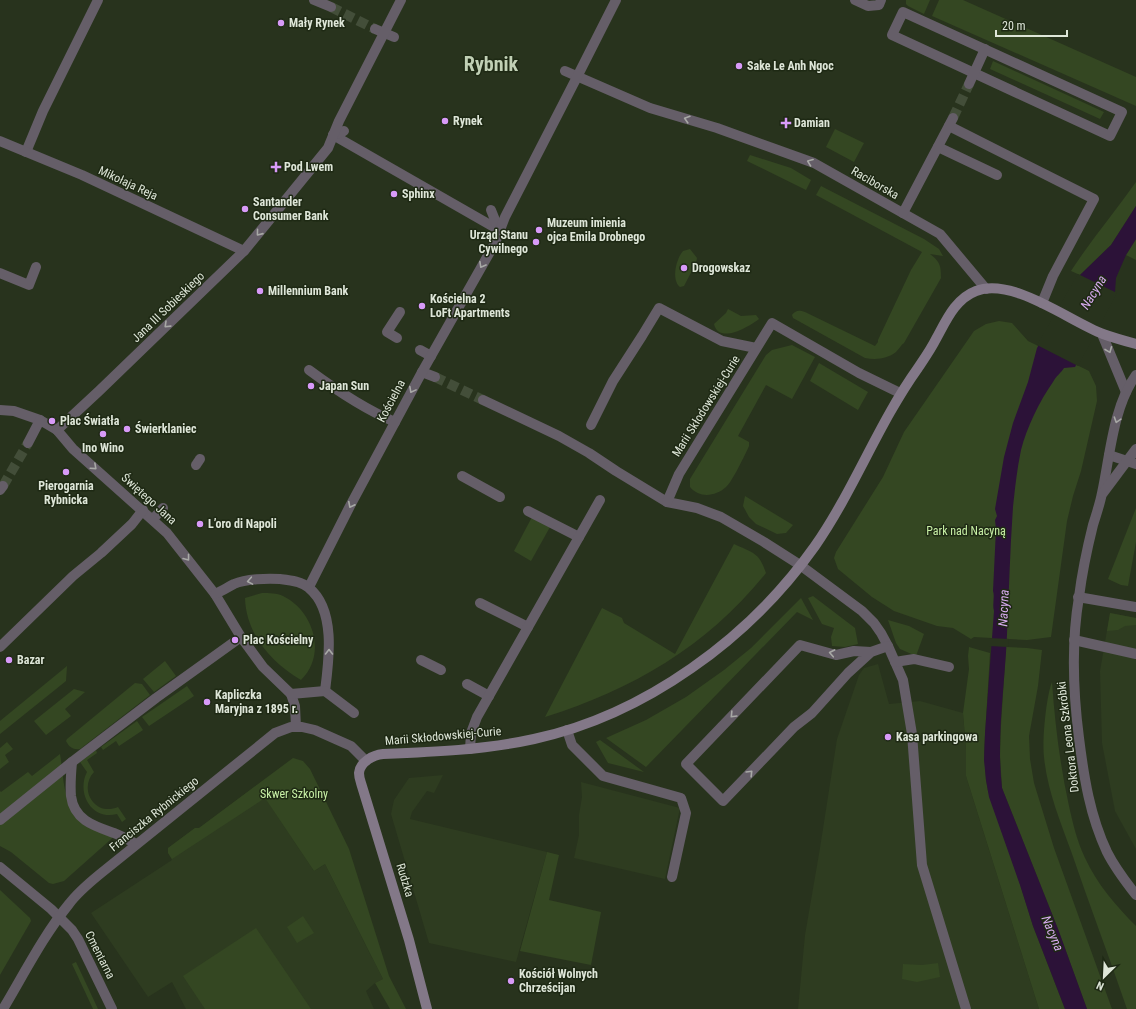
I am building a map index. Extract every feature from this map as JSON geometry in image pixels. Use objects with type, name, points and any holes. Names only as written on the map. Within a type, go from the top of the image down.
[{"type":"street","points":[[26,152],[43,111],[98,0]]},
{"type":"street","points":[[314,0],[331,7]]},
{"type":"street","points":[[333,135],[338,121],[401,0]]},
{"type":"street","points":[[499,230],[616,0]]},
{"type":"street","points":[[855,0],[868,6],[879,5],[881,0]]},
{"type":"street","points":[[903,12],[985,49],[1122,112],[1110,136],[892,35],[903,12]]},
{"type":"street","points":[[969,84],[985,49]]},
{"type":"street","name":"Raciborska","points":[[565,71],[650,108],[717,128],[814,163],[940,234],[986,289]]},
{"type":"street","points":[[903,213],[951,122],[1094,199],[1053,276],[1046,306]]},
{"type":"street","points":[[333,135],[344,131]]},
{"type":"street","points":[[333,135],[499,230]]},
{"type":"street","name":"Jana III Sobieskiego","points":[[57,430],[244,251],[328,148],[333,135]]},
{"type":"street","name":"Mikołaja Reja","points":[[0,141],[82,175],[244,251]]},
{"type":"street","points":[[938,147],[997,175]]},
{"type":"street","points":[[491,210],[499,230]]},
{"type":"street","name":"Kościelna","points":[[309,586],[395,422],[494,243],[499,230]]},
{"type":"street","points":[[0,273],[29,285],[36,267]]},
{"type":"street","points":[[986,289],[999,289],[1015,292],[1102,334],[1136,344]]},
{"type":"street","name":"Marii Skłodowskiej-Curie","points":[[366,761],[374,756],[383,754],[497,746],[535,739],[567,730],[611,714],[638,701],[702,660],[748,622],[774,596],[800,565],[829,524],[900,393],[924,359],[956,306],[976,291],[986,289]]},
{"type":"street","points":[[591,425],[612,381],[659,308],[722,341],[756,348]]},
{"type":"street","points":[[397,338],[387,332],[400,312]]},
{"type":"street","name":"Marii Skłodowskiej-Curie","points":[[667,502],[679,474],[772,323],[859,373],[900,393]]},
{"type":"street","points":[[1102,334],[1126,392]]},
{"type":"street","points":[[420,350],[431,356]]},
{"type":"street","points":[[309,370],[337,391],[383,417],[395,422]]},
{"type":"street","points":[[422,372],[435,378]]},
{"type":"street","name":"Doktora Leona Szkróbki","points":[[1136,375],[1126,392],[1112,436],[1102,495],[1092,527],[1078,597],[1074,640],[1073,674],[1080,749],[1087,794],[1093,816],[1108,853],[1117,870],[1136,895]]},
{"type":"street","points":[[483,400],[559,436],[667,502],[697,508],[720,517],[764,542],[800,565],[862,611],[881,633],[903,680],[912,734],[922,865],[966,1009]]},
{"type":"street","points":[[0,410],[14,411],[40,420],[57,430]]},
{"type":"street","points":[[28,443],[40,420]]},
{"type":"street","name":"Świętego Jana","points":[[57,430],[74,449],[167,533],[215,594]]},
{"type":"street","name":"Doktora Leona Szkróbki","points":[[1102,495],[1132,462],[1136,449]]},
{"type":"street","points":[[1109,455],[1132,462]]},
{"type":"street","points":[[462,476],[500,497]]},
{"type":"street","points":[[470,749],[471,733],[489,696],[600,500]]},
{"type":"street","points":[[153,519],[162,508]]},
{"type":"street","points":[[0,647],[73,576],[127,529],[143,510]]},
{"type":"street","points":[[528,511],[579,537]]},
{"type":"street","points":[[296,727],[291,694],[263,667],[241,637],[215,594],[236,584],[264,579],[296,582],[309,586],[319,599],[326,618],[329,654],[325,691]]},
{"type":"street","points":[[1078,597],[1136,607]]},
{"type":"street","points":[[480,603],[528,627]]},
{"type":"street","points":[[0,820],[72,762],[182,679],[241,637]]},
{"type":"street","points":[[1074,640],[1136,654]]},
{"type":"street","points":[[870,652],[848,673],[812,713],[794,726],[723,801],[686,764],[800,645],[836,655],[854,651],[870,652],[888,646]]},
{"type":"street","points":[[422,660],[441,670]]},
{"type":"street","points":[[895,662],[914,660],[949,668]]},
{"type":"street","points":[[467,684],[489,696]]},
{"type":"street","points":[[291,694],[325,691],[354,713]]},
{"type":"street","name":"Franciszka Rybnickiego","points":[[3,1009],[59,916],[86,886],[275,733],[286,728],[296,727],[315,730],[351,746],[366,761]]},
{"type":"street","points":[[567,730],[572,745],[603,776],[681,798],[686,813],[672,877]]},
{"type":"street","name":"Rudzka","points":[[366,761],[361,766],[359,773],[361,783],[410,940],[427,1009]]},
{"type":"street","points":[[72,762],[71,797],[74,809],[80,817],[87,823],[121,836],[136,844]]},
{"type":"street","name":"Cmentarna","points":[[0,867],[59,916],[72,930],[78,939],[112,1009]]},
{"type":"shaded area","points":[[1110,613],[1136,618],[1136,849],[1115,811],[1102,743],[1100,671]]},
{"type":"shaded area","points":[[878,664],[889,704],[920,701],[963,713],[966,749],[966,776],[1039,1009],[798,1009],[805,935],[837,739],[859,675],[864,668]]},
{"type":"shaded area","points":[[443,775],[434,793],[427,791],[412,812],[410,819],[547,852],[516,962],[429,943],[391,814],[394,800],[409,778]]},
{"type":"shaded area","points":[[581,782],[680,808],[665,879],[574,858],[579,835],[579,815],[582,797]]},
{"type":"shaded area","points":[[257,785],[314,871],[325,864],[383,979],[375,983],[366,991],[374,1009],[186,1009],[172,982],[148,997],[91,913],[172,860],[168,853],[168,848],[195,828],[199,828]]},
{"type":"green space","points":[[906,0],[930,0],[924,14],[908,6],[906,4]]},
{"type":"green space","points":[[939,0],[963,0],[1136,77],[1136,106],[932,16]]},
{"type":"green space","points":[[993,61],[1104,112],[1100,119],[990,69]]},
{"type":"green space","points":[[835,129],[864,143],[854,162],[826,147]]},
{"type":"green space","points":[[750,155],[791,168],[811,180],[806,190],[747,161]]},
{"type":"green space","points":[[1136,182],[1136,206],[1111,245],[1080,275],[1071,271],[1087,248]]},
{"type":"green space","points":[[821,186],[924,239],[939,249],[943,256],[930,254],[939,264],[941,278],[904,343],[896,352],[885,358],[865,358],[793,318],[792,315],[796,311],[805,312],[875,346],[911,270],[922,252],[816,195]]},
{"type":"green space","points":[[1136,239],[1136,260],[1126,255]]},
{"type":"green space","points":[[690,249],[697,258],[696,263],[684,286],[680,287],[677,284],[675,275],[678,259],[683,251]]},
{"type":"green space","points":[[728,309],[741,316],[756,315],[759,319],[749,326],[735,332],[722,333],[717,330],[714,324],[726,313]]},
{"type":"green space","name":"Park nad Nacyną","points":[[999,321],[1012,323],[1028,341],[1089,371],[1096,386],[1097,401],[1081,471],[1067,521],[1051,637],[1027,640],[974,637],[971,639],[953,628],[937,626],[894,611],[872,597],[838,569],[834,558],[836,552],[883,477],[904,432],[974,331],[986,324]]},
{"type":"green space","points":[[792,345],[815,357],[792,399],[766,385],[738,436],[749,442],[749,446],[732,480],[726,487],[717,493],[707,495],[694,491],[690,487],[690,479],[766,355],[772,350]]},
{"type":"green space","points":[[819,363],[868,392],[858,410],[810,381]]},
{"type":"green space","points":[[745,496],[793,525],[786,533],[777,534],[756,524],[749,517],[743,506]]},
{"type":"green space","points":[[1136,508],[1136,542],[1128,586],[1121,585],[1108,579]]},
{"type":"green space","points":[[532,517],[550,527],[531,561],[514,551]]},
{"type":"green space","points":[[734,544],[758,557],[766,573],[743,599],[719,622],[694,643],[667,662],[638,678],[609,693],[578,706],[545,717],[602,608],[622,618],[624,623],[675,654]]},
{"type":"green space","points":[[262,593],[283,596],[294,603],[303,612],[309,623],[315,646],[314,658],[309,670],[301,680],[270,656],[255,635],[246,611],[245,598]]},
{"type":"green space","points":[[813,596],[855,628],[858,644],[845,647],[832,646],[831,637],[834,628],[822,624],[808,598]]},
{"type":"green space","points":[[801,598],[813,620],[797,612],[646,767],[606,738],[646,720],[686,697],[724,670],[751,648]]},
{"type":"green space","points":[[1110,613],[1136,618],[1136,625],[1125,626],[1118,630],[1107,631]]},
{"type":"green space","points":[[888,620],[909,626],[924,634],[916,656],[900,649],[896,643]]},
{"type":"green space","points":[[969,647],[990,653],[984,752],[988,791],[1033,926],[1065,1009],[1039,1009],[966,776],[966,749],[963,713],[969,669]]},
{"type":"green space","points":[[1006,647],[1042,650],[1038,686],[1029,736],[1030,759],[1034,783],[1054,848],[1112,1009],[1087,1009],[1058,929],[1002,788],[1000,756]]},
{"type":"green space","points":[[165,661],[176,676],[154,692],[143,679]]},
{"type":"green space","points":[[67,666],[66,681],[0,734],[0,721]]},
{"type":"green space","points":[[1052,682],[1060,760],[1077,839],[1090,868],[1101,886],[1121,911],[1136,926],[1136,1009],[1127,1009],[1058,817],[1051,793],[1044,757],[1044,741],[1046,708]]},
{"type":"green space","points":[[135,683],[142,684],[150,695],[80,749],[75,749],[70,746],[66,741],[67,739]]},
{"type":"green space","points":[[187,686],[194,696],[149,726],[142,717]]},
{"type":"green space","points":[[74,689],[85,692],[65,709],[71,716],[46,735],[34,721]]},
{"type":"green space","points":[[137,721],[143,730],[119,746],[116,741],[103,750],[101,747]]},
{"type":"green space","points":[[600,740],[644,772],[608,763],[596,742]]},
{"type":"green space","points":[[7,742],[13,749],[5,755],[9,762],[0,769],[0,748]]},
{"type":"green space","points":[[96,750],[97,753],[87,760],[94,772],[89,779],[88,793],[91,800],[102,808],[110,809],[118,807],[126,819],[122,822],[117,814],[108,815],[100,813],[94,809],[88,804],[85,796],[84,780],[87,772],[80,762]]},
{"type":"green space","points":[[60,754],[65,791],[73,809],[87,818],[118,833],[64,881],[53,884],[49,883],[11,852],[0,846],[0,791],[1,792],[28,772],[32,776]]},
{"type":"green space","name":"Skwer Szkolny","points":[[293,758],[303,761],[310,769],[349,849],[389,976],[406,1009],[390,1009],[375,983],[383,979],[325,864],[314,871],[265,798],[172,859],[168,853],[168,848],[195,828],[199,828]]},
{"type":"green space","points":[[547,852],[559,855],[549,900],[601,912],[591,965],[520,951]]},
{"type":"green space","points":[[0,890],[30,918],[31,921],[0,975]]},
{"type":"green space","points":[[303,916],[314,933],[297,943],[287,927]]},
{"type":"green space","points":[[256,928],[311,1009],[205,1009],[183,976]]},
{"type":"green space","points":[[76,962],[98,1009],[93,1009],[72,964]]},
{"type":"green space","points":[[938,963],[940,977],[917,982],[902,979],[903,964],[922,965]]},
{"type":"water","name":"Nacyna","points":[[1136,206],[1136,239],[1126,255],[1116,278],[1115,292],[1075,367],[1064,368],[1056,378],[1043,398],[1030,424],[1021,450],[1013,507],[1006,653],[1000,730],[1000,769],[1002,788],[1058,929],[1087,1009],[1065,1009],[1033,926],[989,797],[986,780],[984,760],[994,611],[993,591],[996,529],[995,520],[997,516],[995,509],[1004,457],[1013,423],[1028,382],[1037,348],[1080,275],[1111,245]]},
{"type":"pier","points":[[1078,274],[1117,293],[1078,366],[1037,345]]},
{"type":"pier","points":[[989,638],[1009,639],[1008,647],[989,646]]},
{"type":"tunnel","points":[[331,7],[375,29]]},
{"type":"tunnel","points":[[953,118],[969,84]]},
{"type":"tunnel","points":[[435,377],[483,400]]},
{"type":"tunnel","points":[[3,486],[28,443]]},
{"type":"place","name":"Mały Rynek","points":[[281,23]]},
{"type":"place","name":"Sake Le Anh Ngoc","points":[[739,66]]},
{"type":"place","name":"Rynek","points":[[445,121]]},
{"type":"place","name":"Damian","points":[[786,123]]},
{"type":"place","name":"Pod Lwem","points":[[276,167]]},
{"type":"place","name":"Sphinx","points":[[394,194]]},
{"type":"place","name":"Santander Consumer Bank","points":[[245,209]]},
{"type":"place","name":"Muzeum imienia ojca Emila Drobnego","points":[[539,230]]},
{"type":"place","name":"Urząd Stanu Cywilnego","points":[[536,242]]},
{"type":"place","name":"Drogowskaz","points":[[684,268]]},
{"type":"place","name":"Millennium Bank","points":[[260,291]]},
{"type":"place","name":"Kościelna 2 LoFt Apartments","points":[[422,306]]},
{"type":"place","name":"Japan Sun","points":[[311,386]]},
{"type":"place","name":"Plac Światła","points":[[52,421]]},
{"type":"place","name":"Świerklaniec","points":[[127,429]]},
{"type":"place","name":"Ino Wino","points":[[103,434]]},
{"type":"place","name":"Pierogarnia Rybnicka","points":[[66,472]]},
{"type":"place","name":"L’oro di Napoli","points":[[200,524]]},
{"type":"place","name":"Plac Kościelny","points":[[235,640]]},
{"type":"place","name":"Bazar","points":[[9,660]]},
{"type":"place","name":"Kapliczka Maryjna z 1895 r.","points":[[207,702]]},
{"type":"place","name":"Kasa parkingowa","points":[[888,737]]},
{"type":"place","name":"Kościół Wolnych Chrześcijan","points":[[511,981]]},
{"type":"district","name":"Rybnik","points":[[491,64]]}]
